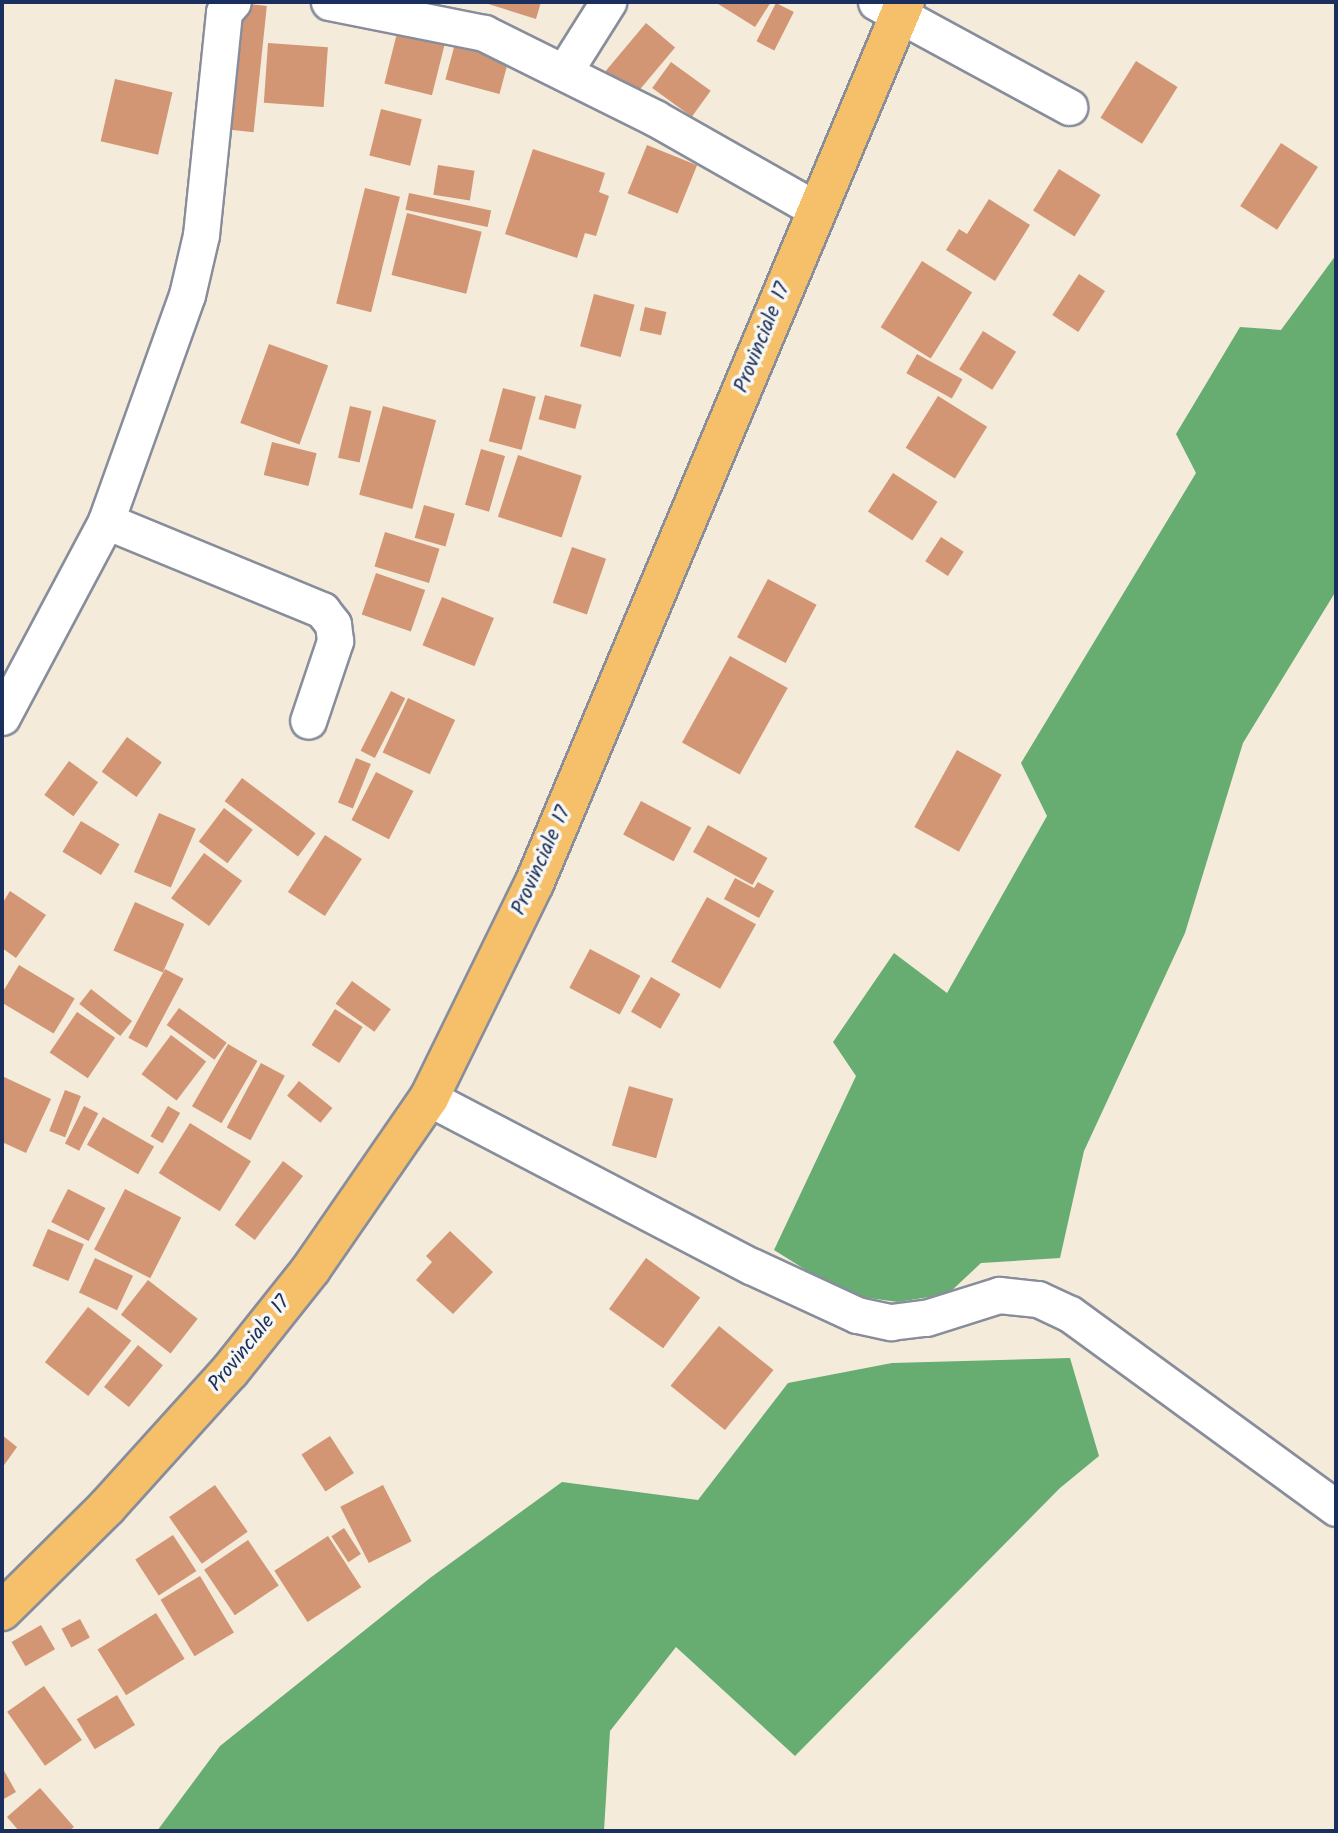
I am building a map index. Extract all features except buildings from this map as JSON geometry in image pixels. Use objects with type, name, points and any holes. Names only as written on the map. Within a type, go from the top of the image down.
[{"type":"main road","name":"Provinciale 17","points":[[2,1611],[107,1507],[230,1371],[311,1269],[429,1098],[534,884],[815,209],[893,7]]},
{"type":"street","points":[[2,717],[106,521],[187,295],[201,235],[224,12],[233,2]]},
{"type":"street","points":[[329,2],[484,33],[565,72],[815,209]]},
{"type":"street","points":[[565,72],[608,2]]},
{"type":"street","points":[[893,7],[1069,107]]},
{"type":"street","points":[[106,521],[322,610],[333,624],[335,640],[307,721]]},
{"type":"street","points":[[429,1098],[751,1266],[858,1315],[891,1322],[926,1318],[999,1295],[1038,1299],[1070,1314],[1336,1507]]},
{"type":"green space","points":[[1336,255],[1336,591],[1243,743],[1185,933],[1084,1151],[1060,1258],[981,1263],[948,1294],[898,1302],[846,1295],[774,1250],[856,1076],[833,1042],[894,953],[947,993],[1047,816],[1021,763],[1196,473],[1176,434],[1240,327],[1281,330]]},
{"type":"green space","points":[[1070,1358],[1099,1456],[1060,1488],[795,1756],[676,1647],[610,1731],[604,1831],[157,1831],[220,1746],[430,1578],[562,1482],[698,1500],[788,1383],[892,1363]]}]
